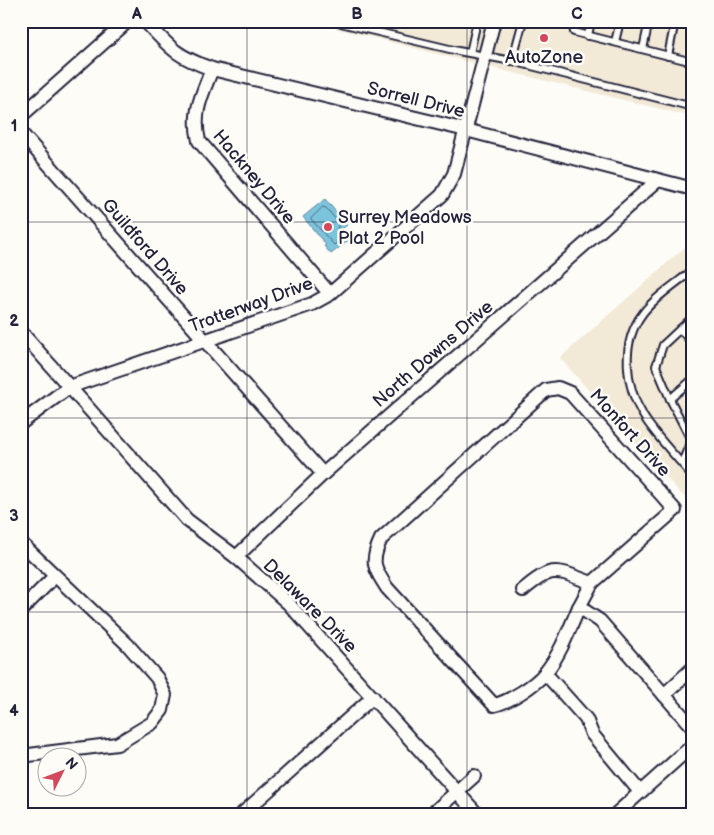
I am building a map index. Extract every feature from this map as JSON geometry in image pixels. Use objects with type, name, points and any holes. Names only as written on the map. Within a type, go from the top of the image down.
[{"type":"street","points":[[21,116],[128,21]]},
{"type":"street","name":"Sorrell Drive","points":[[145,21],[174,53],[212,69],[466,130],[693,189]]},
{"type":"street","name":"Trotterway Drive","points":[[21,423],[69,387],[312,304],[330,294],[442,195],[454,174],[494,21]]},
{"type":"street","name":"Hackney Drive","points":[[212,69],[197,110],[195,124],[199,141],[330,294]]},
{"type":"street","name":"Guildford Drive","points":[[21,133],[204,342],[323,474]]},
{"type":"street","name":"North Downs Drive","points":[[236,557],[323,474],[657,181]]},
{"type":"street","name":"Delaware Drive","points":[[21,332],[187,520],[236,557],[288,603],[476,814]]},
{"type":"street","name":"Monfort Drive","points":[[545,673],[507,702],[494,705],[387,588],[377,572],[374,555],[380,540],[546,390],[558,388],[570,393],[675,510],[592,583]]},
{"type":"street","points":[[21,543],[127,644],[157,678],[165,694],[162,710],[152,723],[117,744],[21,756]]},
{"type":"street","points":[[523,590],[542,574],[558,570],[592,583],[545,673],[586,719],[592,734],[640,792]]},
{"type":"street","points":[[21,610],[55,576]]},
{"type":"street","points":[[579,607],[600,621],[693,728]]},
{"type":"street","points":[[664,694],[693,668]]},
{"type":"street","points":[[242,814],[373,697]]},
{"type":"street","points":[[616,814],[693,745]]},
{"type":"street","points":[[432,814],[474,776]]},
{"type":"lane","points":[[332,21],[512,61],[693,107]]},
{"type":"lane","points":[[470,53],[477,21]]},
{"type":"lane","points":[[512,61],[522,21]]},
{"type":"lane","points":[[572,21],[574,32],[693,62]]},
{"type":"lane","points":[[588,36],[591,21]]},
{"type":"lane","points":[[615,42],[620,21]]},
{"type":"lane","points":[[643,50],[649,21]]},
{"type":"lane","points":[[668,56],[675,21]]},
{"type":"lane","points":[[693,270],[644,311],[632,329],[626,358],[633,398],[645,419],[693,477]]},
{"type":"lane","points":[[682,463],[691,440],[656,366],[663,345],[693,317]]},
{"type":"lane","points":[[680,329],[693,344]]},
{"type":"lane","points":[[670,399],[693,379]]},
{"type":"shaded area","points":[[308,21],[693,21],[693,117],[469,62]]},
{"type":"shaded area","points":[[693,240],[693,507],[560,358]]},
{"type":"water","name":"Surrey Meadows Plat 2 Pool","points":[[325,199],[347,225],[342,229],[350,239],[331,254],[303,217]]},
{"type":"place","name":"AutoZone","points":[[544,38]]},
{"type":"place","name":"Surrey Meadows Plat 2 Pool","points":[[328,227]]}]
